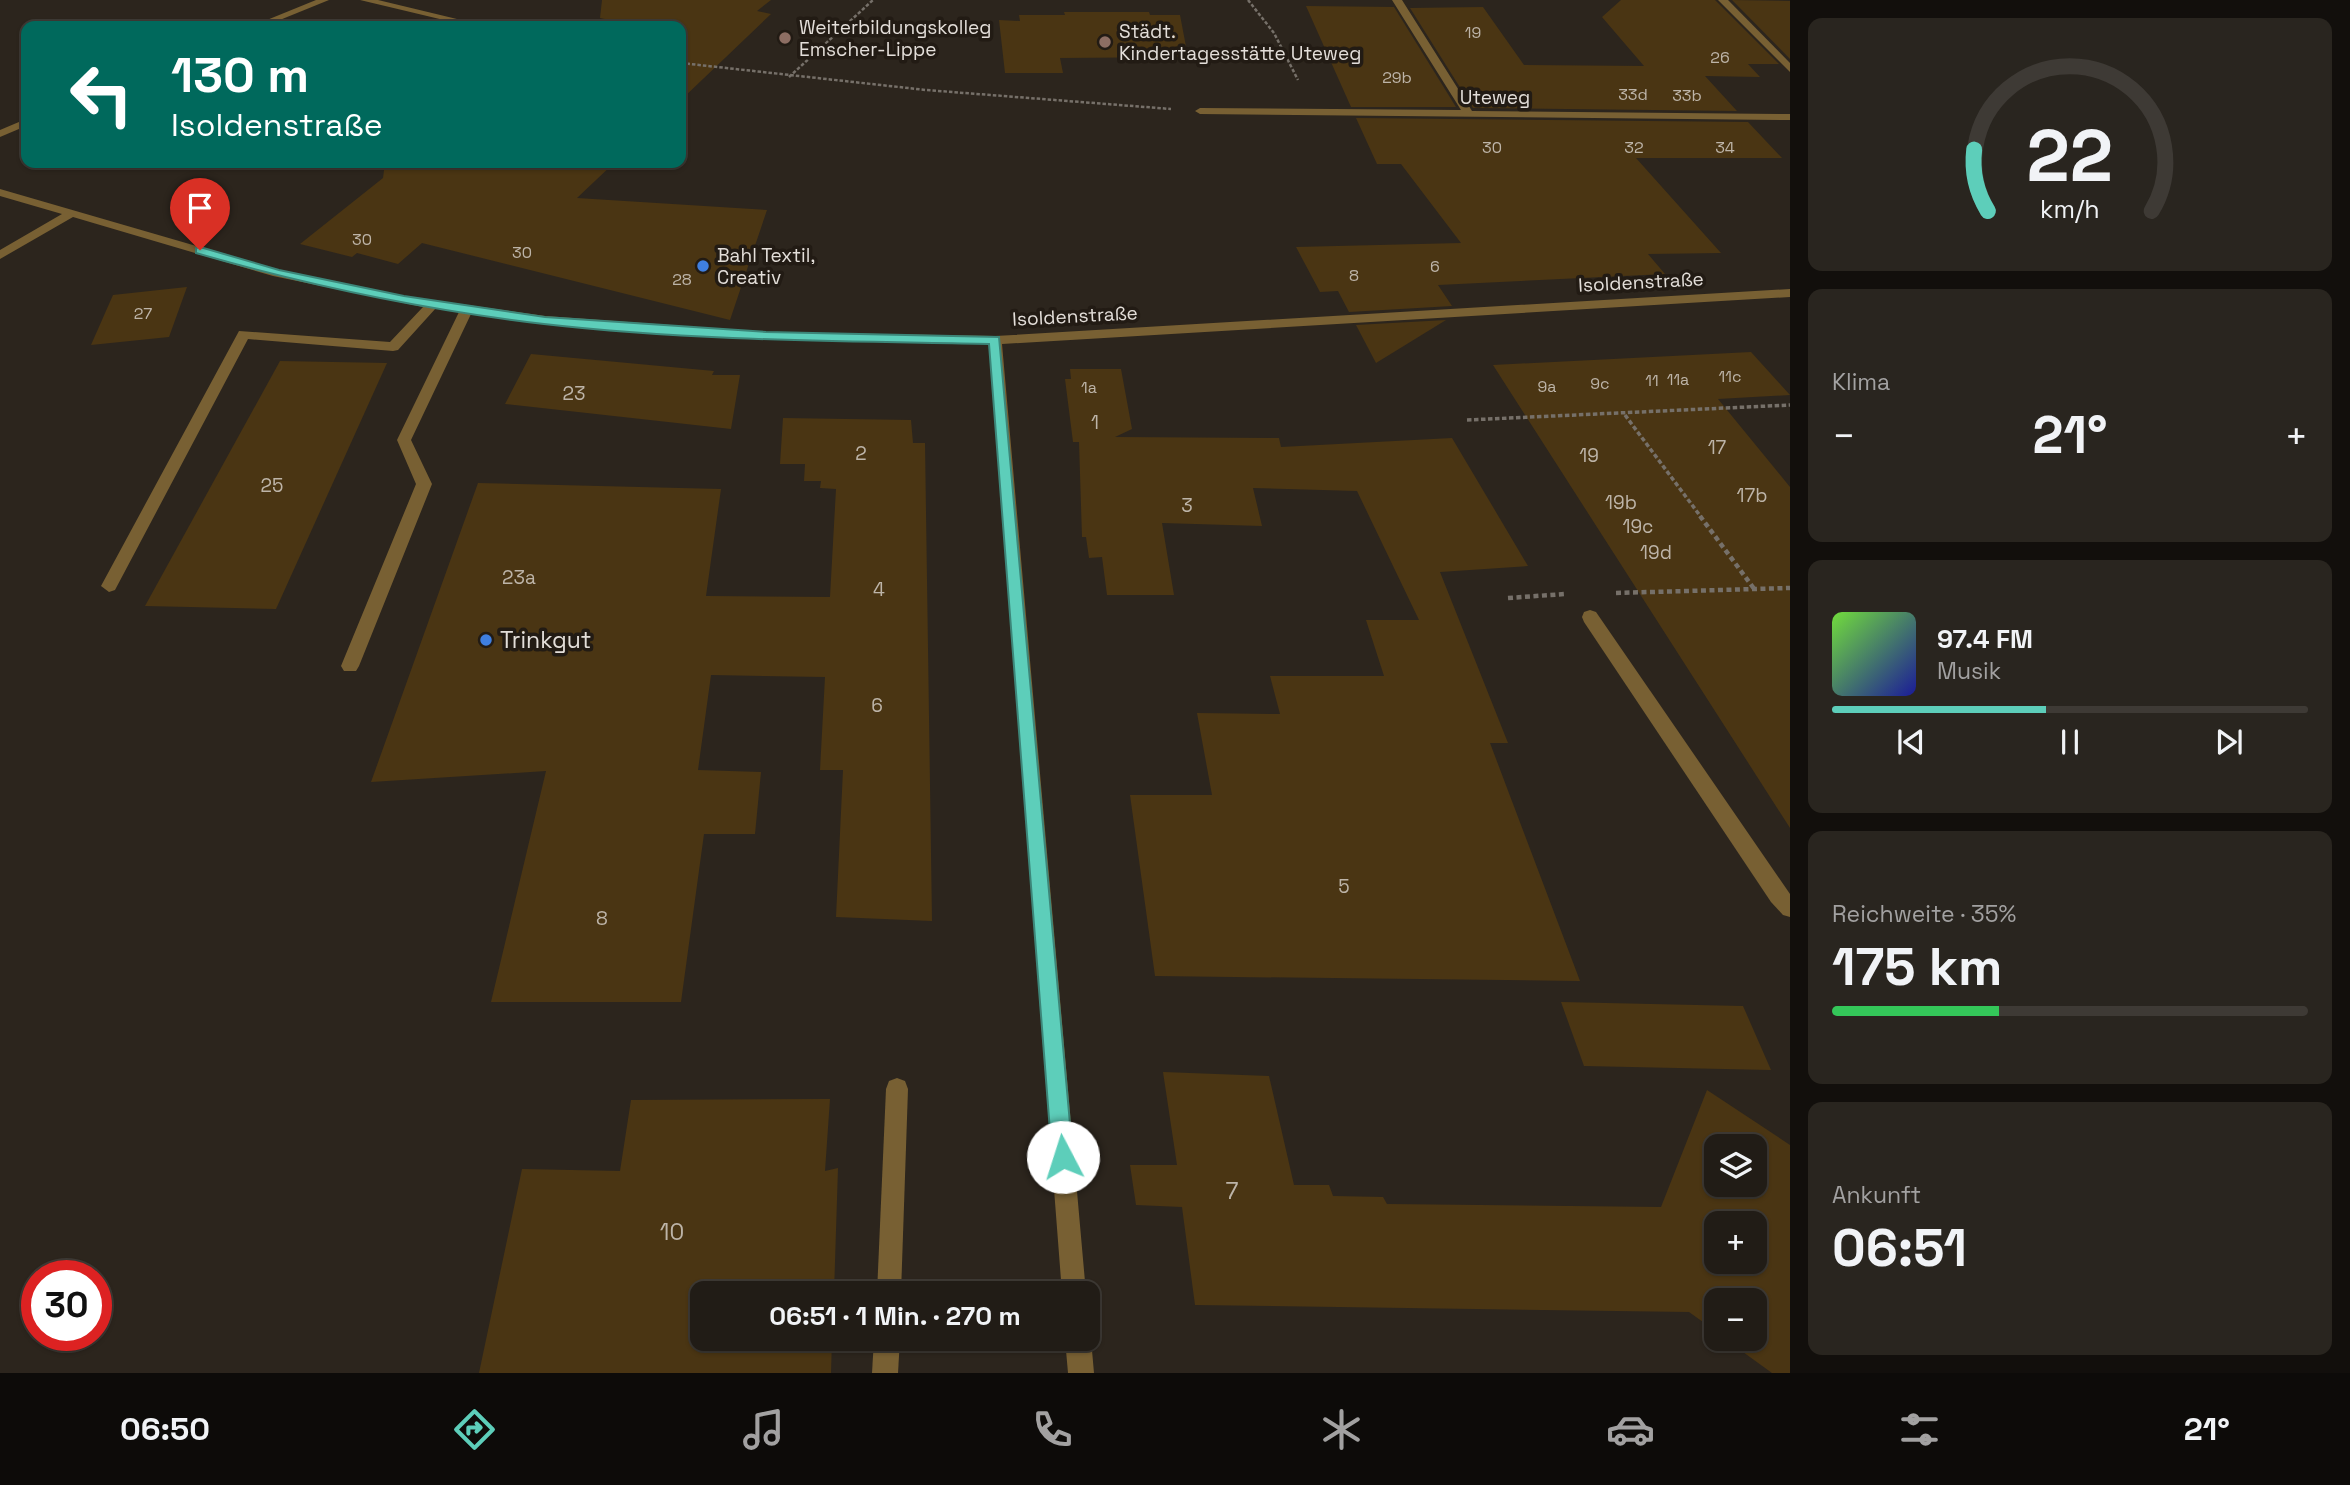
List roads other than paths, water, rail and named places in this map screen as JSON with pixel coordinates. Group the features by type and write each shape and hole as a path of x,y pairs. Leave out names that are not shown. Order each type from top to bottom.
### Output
{"street":[{"path":"270,21 324,0"},
{"path":"365,0 459,21"},
{"path":"1397,0 1469,115"},
{"path":"1723,0 1790,69"},
{"name":"Uteweg","path":"1200,111 1790,117"},
{"path":"0,134 21,124"},
{"name":"Isoldenstraße","path":"0,192 277,273 433,304 545,320 766,336 995,340 1790,293"},
{"path":"0,255 72,213"},
{"path":"109,586 244,334 393,347 433,304"},
{"path":"350,666 424,484 404,440 467,309"},
{"path":"995,340 1073,1281"},
{"path":"1590,617 1778,895 1790,908"},
{"path":"889,1281 897,1089"},
{"path":"885,1373 886,1351"},
{"path":"1079,1351 1081,1373"}],"place":[{"name":"Weiterbildungskolleg Emscher-Lippe","path":"785,38"},
{"name":"Städt. Kindertagesstätte Uteweg","path":"1105,42"},
{"name":"Bahl Textil, Creativ","path":"703,266"},
{"name":"Trinkgut","path":"486,640"}]}
